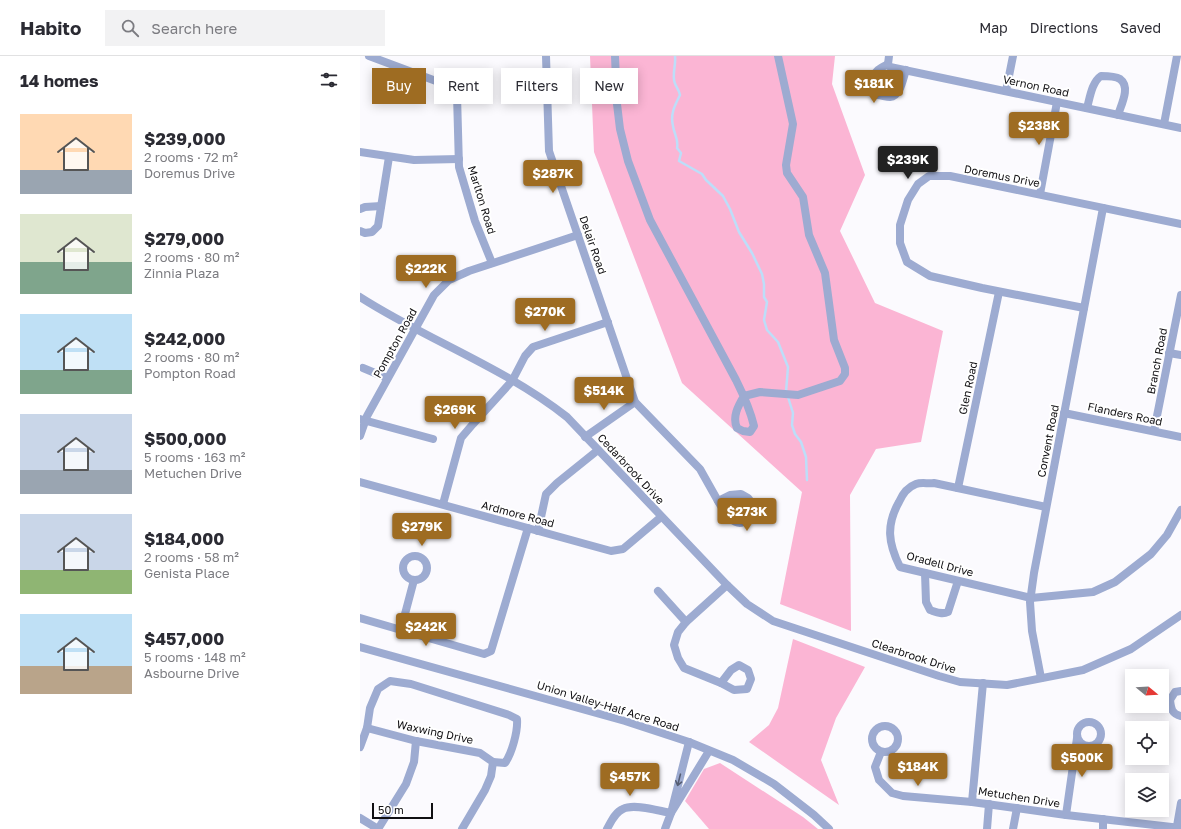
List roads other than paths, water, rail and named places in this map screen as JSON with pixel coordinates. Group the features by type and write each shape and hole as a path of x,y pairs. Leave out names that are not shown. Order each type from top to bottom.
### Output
{"street":[{"name":"Marlton Road","path":"369,56 452,87 457,95 460,167 475,221 492,263"},
{"name":"Delair Road","path":"546,56 549,151 635,402"},
{"path":"615,56 617,104 620,129 628,161 650,220 744,396 760,392 798,395 840,381 845,374 834,340 825,273 809,235 803,197 787,173 786,165 793,124 778,56"},
{"path":"1006,91 1013,56"},
{"path":"1164,124 1178,56"},
{"path":"889,60 876,72 873,77 872,82 877,95 890,97 896,94 900,89 906,70"},
{"name":"Vernon Road","path":"889,60 890,67 1181,128"},
{"path":"1087,108 1097,79 1101,76 1112,77 1121,80 1125,87 1124,96 1118,115"},
{"path":"1040,194 1057,102"},
{"path":"360,152 414,160 459,159"},
{"path":"360,231 368,233 374,231 378,226 389,157"},
{"name":"Doremus Drive","path":"1084,308 999,292 930,276 907,262 900,243 900,225 908,200 918,184 929,176 950,176 1181,224"},
{"path":"360,209 365,207 381,206"},
{"name":"Convent Road","path":"1041,678 1032,631 1031,598 1034,573 1103,208"},
{"name":"Pompton Road","path":"360,436 362,420 434,295 449,280 469,271 578,235"},
{"name":"Glen Road","path":"958,488 999,292"},
{"name":"Branch Road","path":"1154,431 1170,353 1178,324 1181,295"},
{"path":"360,297 415,329"},
{"path":"442,504 461,438 512,380 525,356 533,347 608,322"},
{"name":"Cedarbrook Drive","path":"415,329 512,380 545,400 567,417 661,517 747,604 774,621 818,636"},
{"path":"1170,353 1181,355"},
{"path":"363,368 387,378"},
{"path":"585,437 635,402 700,469 718,501"},
{"name":"Flanders Road","path":"1064,413 1181,437"},
{"path":"362,420 433,439"},
{"path":"538,530 546,494 557,483 598,450"},
{"name":"Ardmore Road","path":"360,482 611,551 623,549 661,517"},
{"name":"Oradell Drive","path":"1046,507 934,483 916,484 903,494 893,512 889,527 894,554 900,567 1031,598 1093,592 1116,582 1151,554 1167,535 1181,510"},
{"path":"360,618 484,654 491,651 528,528"},
{"path":"925,573 926,602 930,610 938,613 948,612 958,581"},
{"path":"402,629 414,580"},
{"path":"721,684 684,668 678,658 674,645 678,632 686,622 727,585"},
{"path":"658,591 686,622"},
{"name":"Clearbrook Drive","path":"818,636 960,682 1007,685 1083,670 1106,661 1131,649 1181,615"},
{"name":"Union Valley-Half Acre Road","path":"360,647 625,721 689,742 733,760 774,784 814,815 829,829"},
{"path":"360,747 367,728 370,708 378,689 390,681 411,684 517,719 518,725 509,758 505,763 492,762 491,776 486,790 462,829"},
{"name":"Metuchen Drive","path":"983,683 972,802 1066,815 1179,827"},
{"path":"1181,691 1175,692 1170,700 1171,710 1175,715 1181,716"},
{"name":"Waxwing Drive","path":"367,728 416,741 480,753 492,762"},
{"path":"1066,815 1077,738"},
{"path":"360,818 378,829 406,784 414,762 416,741"},
{"path":"665,829 671,813 689,742"},
{"path":"671,813 709,750"},
{"path":"881,752 875,767 879,780 892,793 903,796 972,802"},
{"path":"1179,827 1181,803"},
{"path":"987,829 989,804"},
{"path":"607,829 615,816 623,809 635,807 671,813"},
{"path":"1013,829 1017,808"},
{"path":"1103,819 1103,829"}],"waterway":[{"path":"675,56 674,81 680,95 676,102 672,122 677,140 677,148 681,153 679,161 702,174 706,180 723,196 739,232 752,253 762,274 764,297 767,302 764,320 767,330 778,342 788,367 786,392"},
{"path":"788,397 793,413 792,425 795,434 801,442 806,457 807,480"}]}
